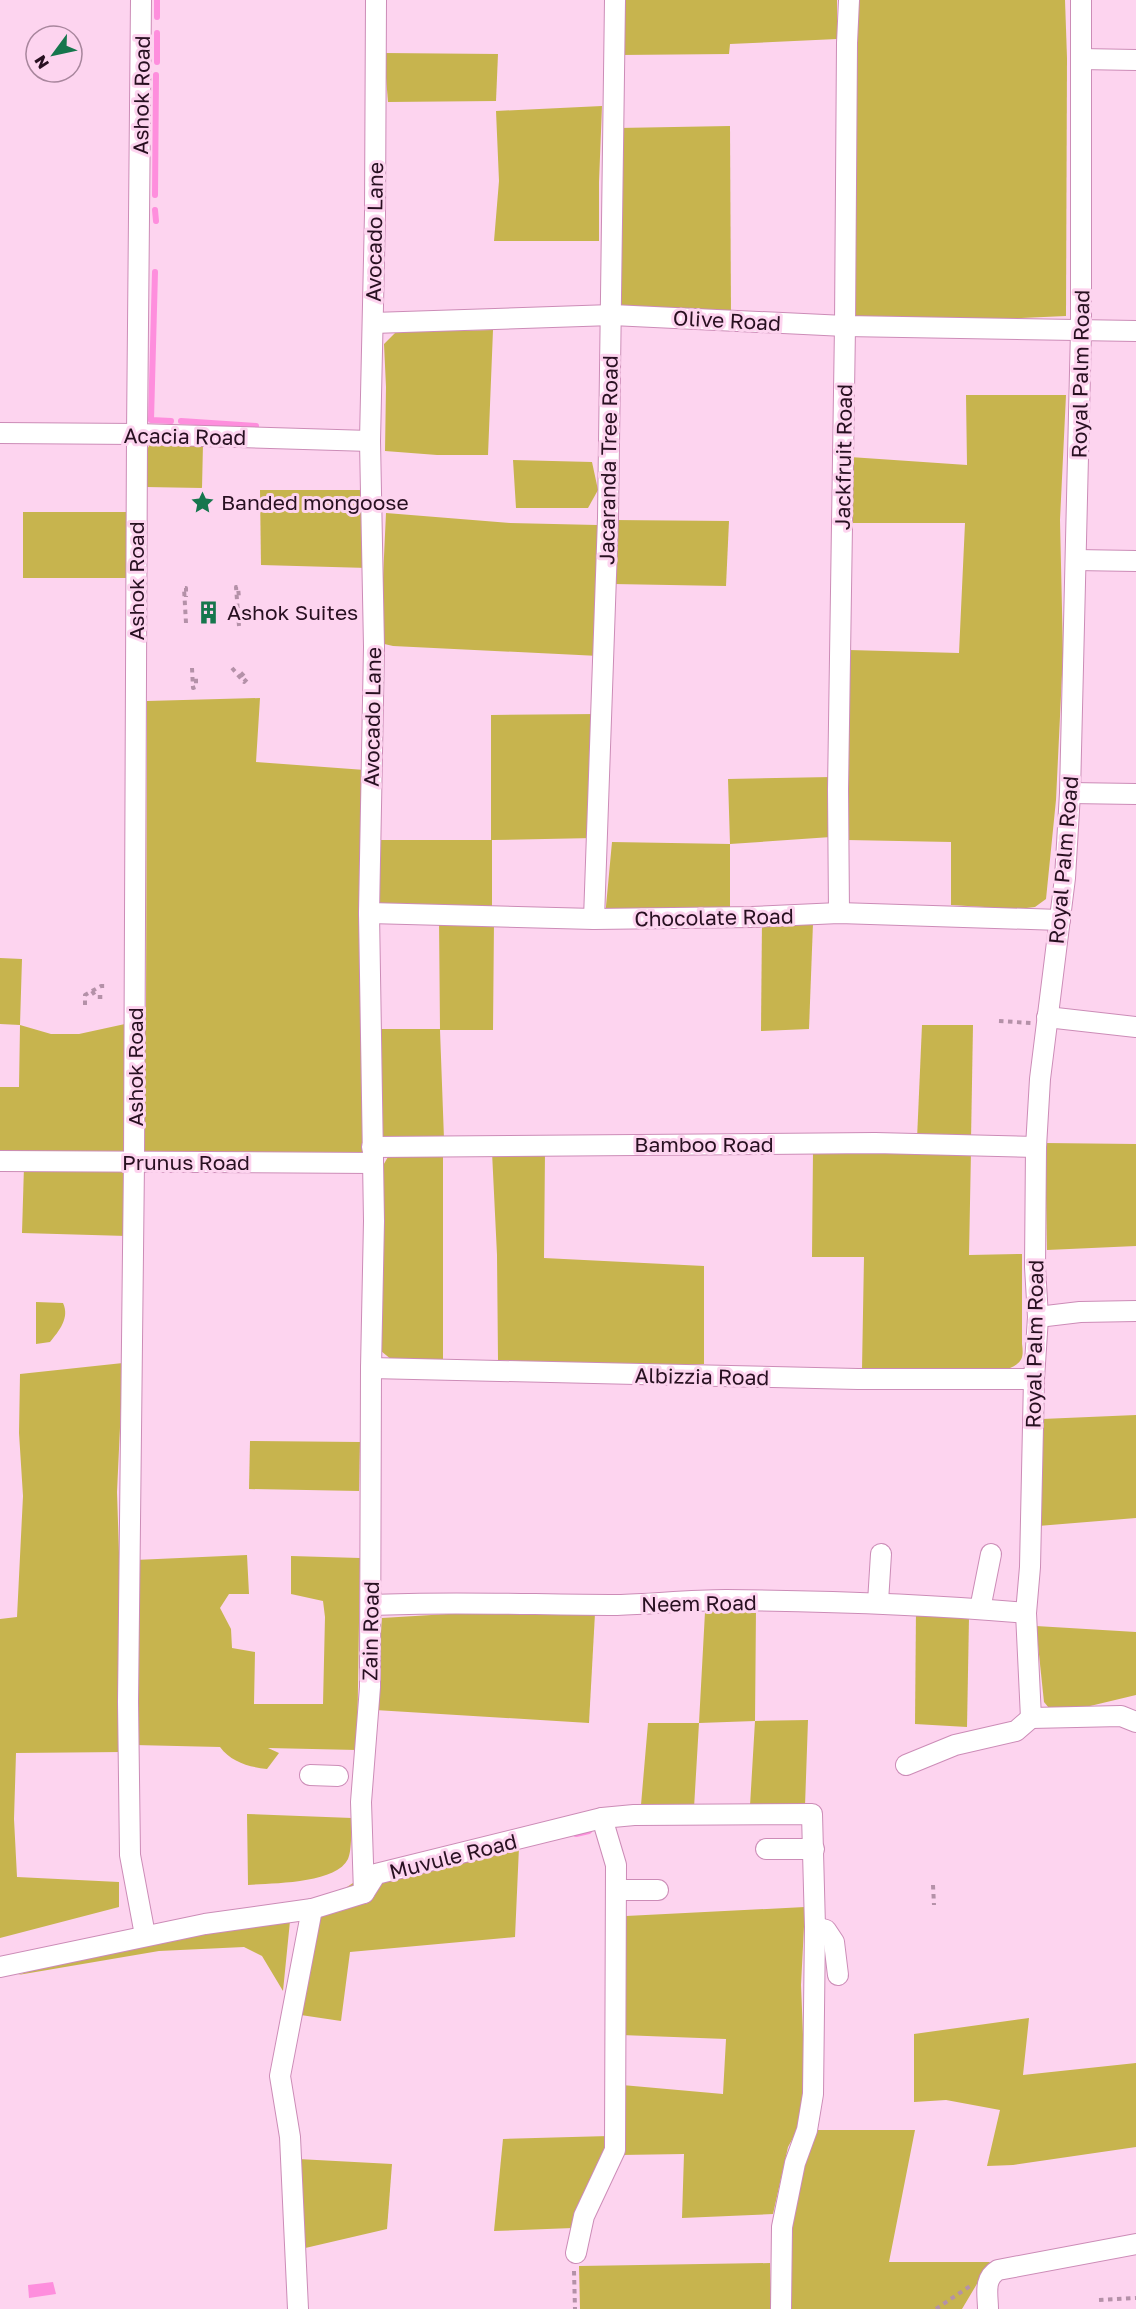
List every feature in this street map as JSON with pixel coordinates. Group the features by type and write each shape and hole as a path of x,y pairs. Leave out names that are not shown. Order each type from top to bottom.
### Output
{"street":[{"name":"Ashok Road","path":"141,0 134,1162 128,1702 130,1855 145,1935"},
{"name":"Avocado Lane","path":"373,1155 369,913 374,647 370,441 374,323 376,0"},
{"name":"Jacaranda Tree Road","path":"594,919 608,519 615,0"},
{"name":"Jackfruit Road","path":"839,913 838,790 849,0"},
{"name":"Royal Palm Road","path":"1031,1718 1026,1613 1030,1566 1034,1380 1038,1317 1035,1257 1036,1147 1040,1079 1067,857 1070,793 1081,330 1081,0"},
{"path":"1081,59 1136,60"},
{"name":"Olive Road","path":"374,323 612,315 845,326 1136,331"},
{"name":"Acacia Road","path":"0,433 137,434 370,441"},
{"path":"1076,560 1136,561"},
{"path":"1070,793 1136,794"},
{"name":"Chocolate Road","path":"369,913 594,919 752,917 839,913 1060,920"},
{"path":"1047,1021 1136,1027"},
{"name":"Bamboo Road","path":"373,1155 876,1143 1036,1147"},
{"name":"Prunus Road","path":"0,1161 134,1162 373,1155"},
{"name":"Zain Road","path":"364,1893 361,1802 350,1776 370,1687 373,1155"},
{"path":"1038,1317 1080,1312 1136,1311"},
{"name":"Albizzia Road","path":"371,1368 858,1379 1034,1380"},
{"path":"878,1602 880,1554"},
{"path":"980,1609 991,1554"},
{"name":"Neem Road","path":"371,1605 503,1602 639,1605 726,1600 878,1602 1026,1613"},
{"path":"906,1765 955,1745 1016,1731 1031,1718 1121,1716 1136,1722"},
{"path":"310,1775 350,1776"},
{"name":"Muvule Road","path":"0,1966 145,1935 312,1909 364,1893 376,1875 602,1818 634,1815 812,1814 814,1850"},
{"path":"576,2253 585,2216 615,2150 616,1865 602,1818"},
{"path":"766,1849 814,1850 813,2094 807,2130 795,2163 782,2227 781,2309"},
{"path":"616,1890 658,1890"},
{"path":"298,2309 290,2137 280,2076 312,1909"},
{"path":"815,1927 826,1930 834,1942 838,1975"},
{"path":"988,2309 987,2282 992,2273 1136,2244"}],"path":[{"path":"239,598 238,587 236,587 239,626"},
{"path":"186,597 186,588 184,588 186,623"},
{"path":"192,668 193,688 196,687 196,676"},
{"path":"232,668 244,682 247,679 240,672"},
{"path":"85,1005 85,995 101,986 106,986"},
{"path":"92,991 96,997 103,997"},
{"path":"999,1021 1047,1021"},
{"path":"933,1885 934,1905"},
{"path":"575,2309 573,2264 576,2253"},
{"path":"936,2309 960,2291 992,2273"},
{"path":"1099,2300 1136,2298"}],"shaded area":[{"path":"620,0 837,0 837,39 730,44 729,54 620,55"},
{"path":"854,0 1065,0 1067,58 1066,316 975,320 852,317"},
{"path":"384,53 498,54 496,101 388,102"},
{"path":"602,106 599,241 494,241 499,181 496,111"},
{"path":"730,126 731,314 618,308 618,128"},
{"path":"493,330 488,455 437,455 385,451 384,344 396,332"},
{"path":"966,395 1066,395 1060,520 1063,654 1056,800 1046,899 1035,907 1018,909 951,905 951,842 847,840 849,650 959,653 965,523 849,523 850,457 967,465"},
{"path":"153,441 203,444 202,488 146,487 146,456 149,445"},
{"path":"513,460 592,462 598,490 588,508 516,508"},
{"path":"260,490 367,490 368,568 261,565"},
{"path":"23,512 131,512 131,578 23,578"},
{"path":"386,513 510,523 597,525 599,656 393,646 380,643"},
{"path":"612,520 729,521 726,586 613,584"},
{"path":"260,698 256,762 365,770 359,907 363,1163 133,1166 146,1019 147,701"},
{"path":"598,714 594,838 492,840 492,909 387,907 380,903 376,893 377,840 491,840 491,715"},
{"path":"832,777 831,837 730,844 728,779"},
{"path":"612,842 730,844 730,920 605,917"},
{"path":"762,919 813,923 809,1029 761,1031"},
{"path":"439,920 494,921 493,1030 440,1030 444,1139 387,1140 377,1131 376,1029 440,1029"},
{"path":"0,958 22,959 20,1025 0,1024"},
{"path":"125,1024 126,1154 0,1155 0,1087 19,1087 20,1025 51,1034 79,1034"},
{"path":"922,1025 973,1025 971,1140 917,1139"},
{"path":"1045,1143 1136,1144 1136,1246 1047,1250"},
{"path":"813,1151 971,1151 969,1255 1022,1254 1023,1353 1016,1365 1008,1369 862,1369 864,1257 812,1257"},
{"path":"492,1152 545,1152 544,1258 704,1266 704,1364 656,1366 498,1360 497,1255"},
{"path":"389,1155 443,1155 443,1364 392,1360 381,1351 375,1323 384,1253 380,1171"},
{"path":"24,1166 130,1168 127,1236 22,1233"},
{"path":"36,1302 63,1303 64,1319 50,1342 36,1344"},
{"path":"123,1363 117,1492 122,1752 16,1753 14,1819 17,1877 119,1882 119,1907 0,1938 0,1619 17,1617 23,1496 19,1433 20,1374"},
{"path":"1136,1415 1136,1518 1038,1526 1042,1419"},
{"path":"250,1441 360,1442 359,1491 249,1489"},
{"path":"247,1555 249,1594 229,1594 220,1608 231,1629 232,1648 255,1652 254,1704 323,1704 325,1617 323,1601 291,1594 291,1556 360,1558 357,1750 268,1748 279,1753 267,1769 241,1763 220,1747 134,1745 135,1560"},
{"path":"756,1608 755,1721 699,1723 705,1612"},
{"path":"533,1609 595,1613 589,1723 375,1710 382,1618"},
{"path":"916,1609 969,1617 967,1727 915,1724"},
{"path":"1036,1626 1136,1632 1136,1695 1065,1712 1049,1708 1044,1702"},
{"path":"808,1720 805,1806 750,1806 755,1721"},
{"path":"648,1723 699,1723 694,1808 641,1805"},
{"path":"247,1814 352,1818 348,1859 341,1867 317,1878 248,1885"},
{"path":"519,1847 515,1937 350,1952 341,2021 294,2014 304,1924 329,1899 353,1883"},
{"path":"282,1903 291,1911 283,1991 262,1956 244,1947 159,1951 18,1975 159,1926"},
{"path":"805,1907 801,1985 805,2084 799,2127 788,2147 773,2214 682,2218 684,2154 620,2155 622,2085 723,2094 726,2039 621,2035 626,1916"},
{"path":"1029,2018 1023,2075 1136,2063 1136,2147 1013,2165 987,2166 1000,2110 946,2100 914,2102 914,2034"},
{"path":"811,2130 915,2130 889,2262 990,2262 962,2309 788,2309 786,2220"},
{"path":"609,2136 605,2152 573,2228 494,2231 503,2139"},
{"path":"298,2159 392,2164 387,2229 301,2249"},
{"path":"770,2263 771,2309 580,2309 579,2266"},
{"path":"53,2282 56,2294 29,2298 28,2285"}],"waterway":[{"path":"157,0 157,17"},
{"path":"157,33 157,62"},
{"path":"155,195 156,75"},
{"path":"155,210 156,221"},
{"path":"155,272 151,420 171,421"},
{"path":"181,421 256,426"},
{"path":"576,1834 589,1831"}],"place":[{"name":"Banded mongoose","path":"203,502"},
{"name":"Ashok Suites","path":"209,612"}]}
